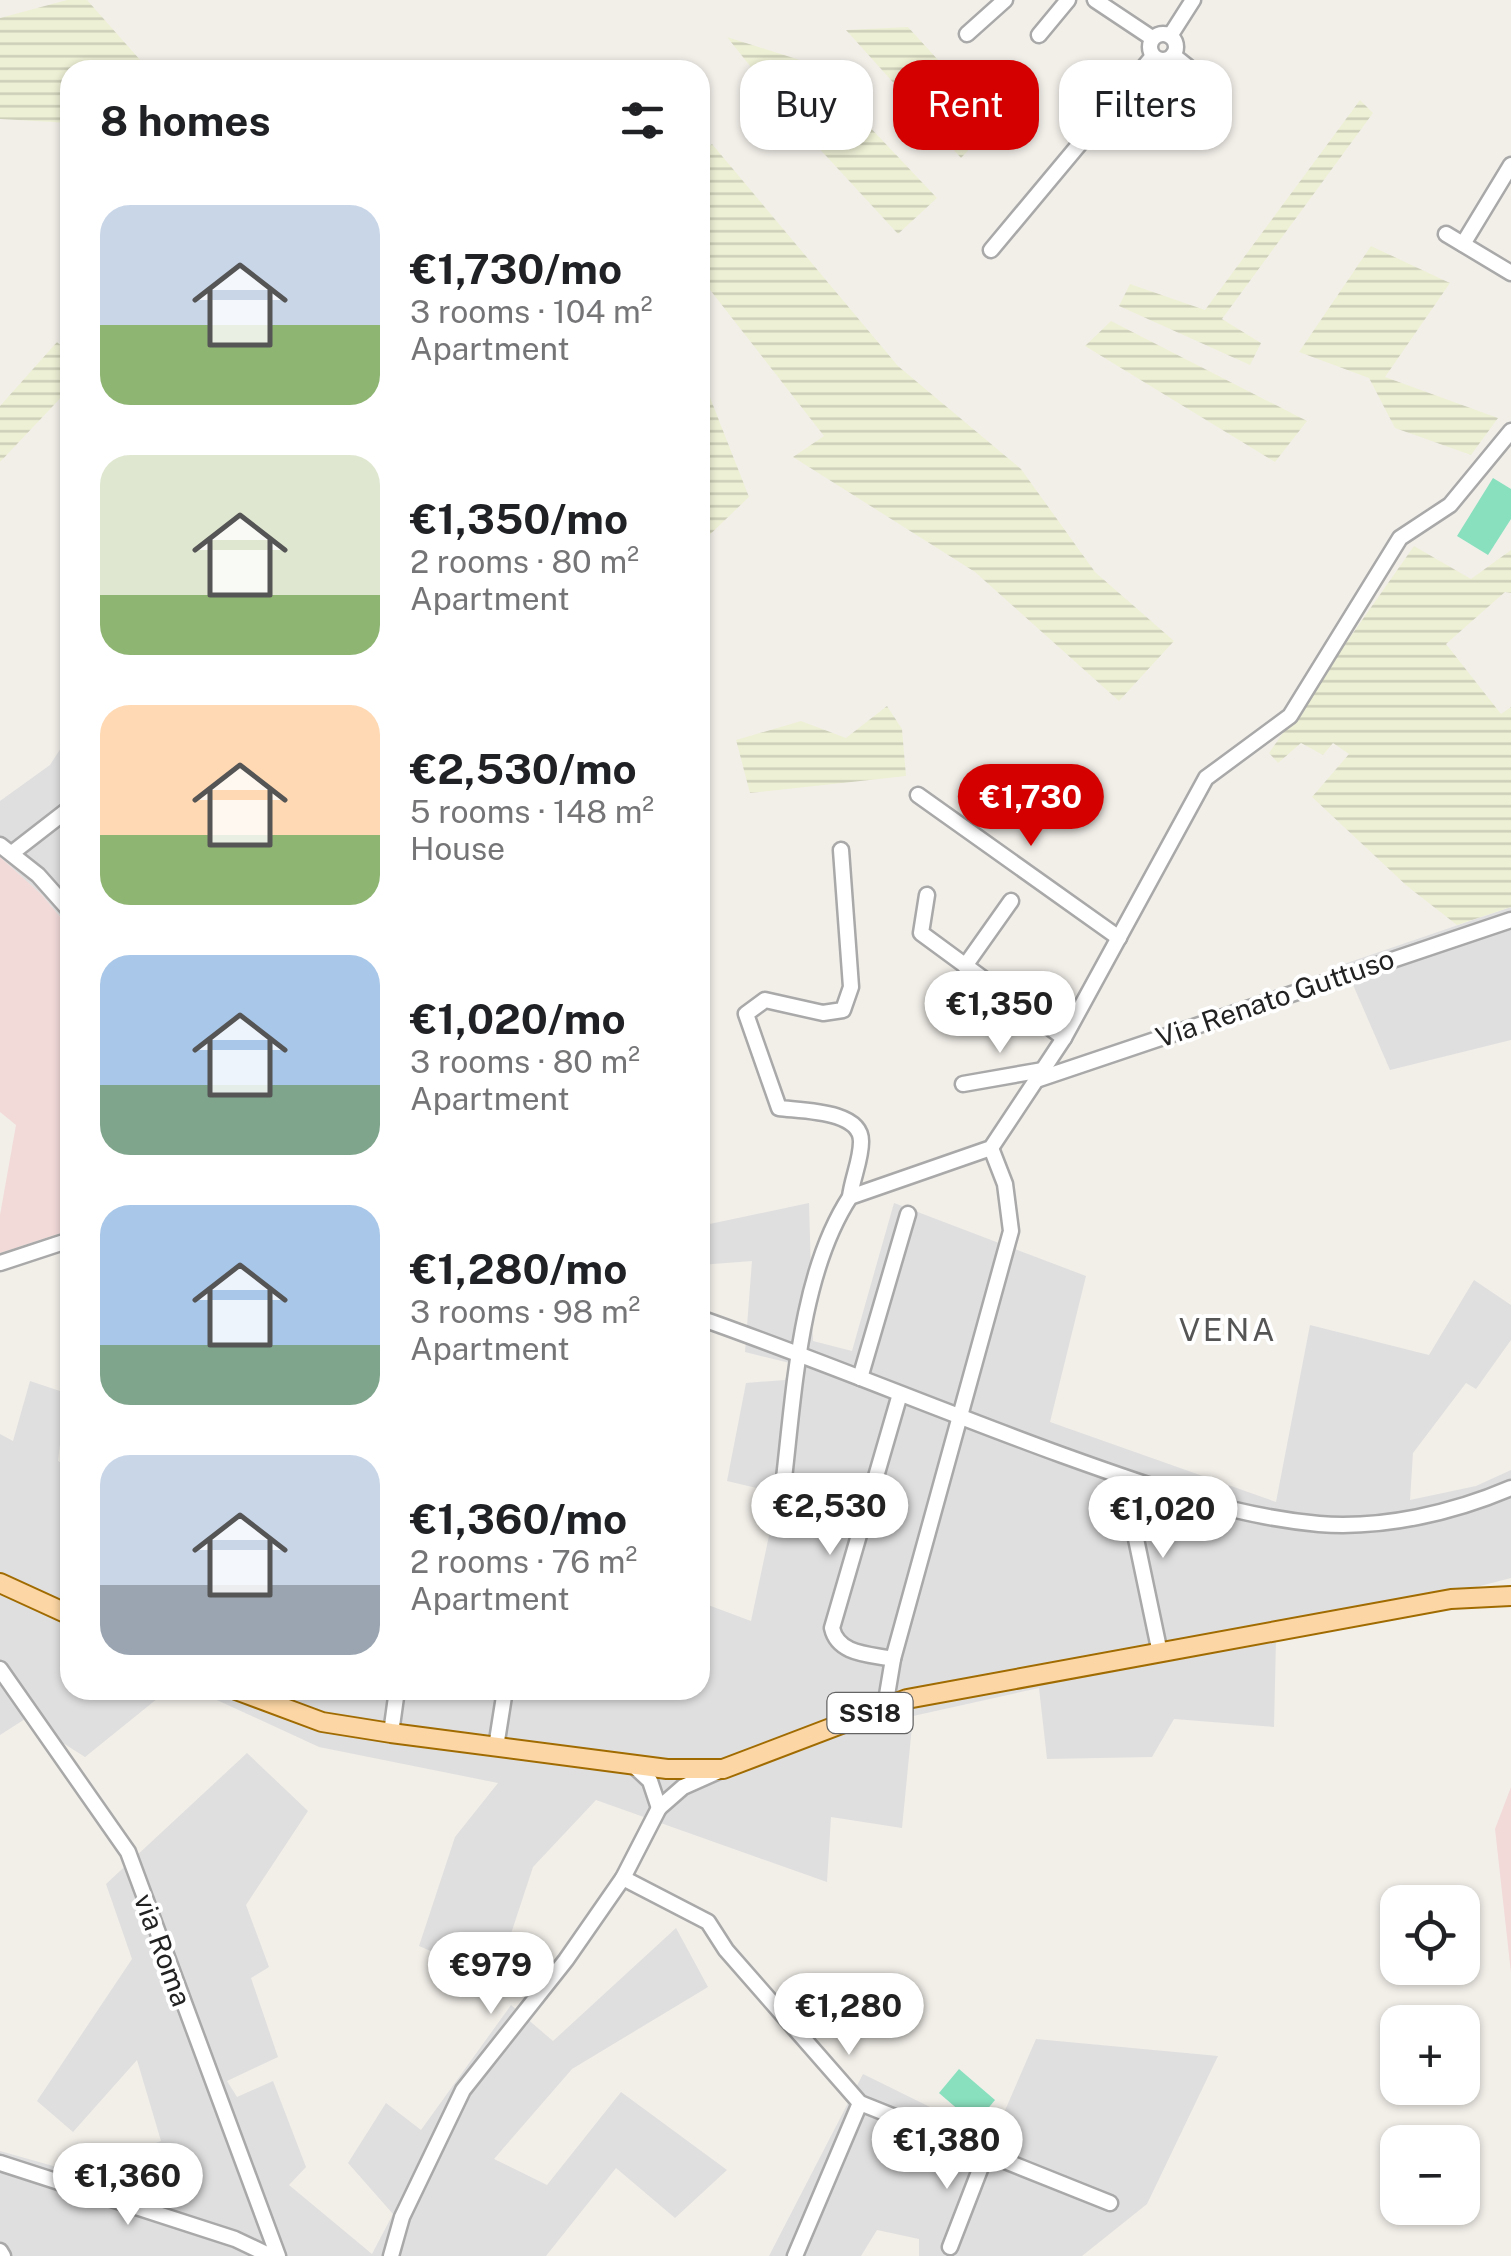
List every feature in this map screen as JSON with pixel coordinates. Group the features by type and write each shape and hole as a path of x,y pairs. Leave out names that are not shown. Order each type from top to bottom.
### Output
{"main road":[{"path":"0,1583 60,1610"},
{"name":"SS18","path":"263,1700 322,1722 391,1733 666,1769 723,1769 885,1706 1450,1600 1511,1596"}],"street":[{"path":"967,34 1005,0"},
{"path":"1039,35 1068,0"},
{"path":"1095,0 1152,38 1170,36"},
{"path":"1170,36 1193,0"},
{"path":"1170,36 1175,41 1173,55"},
{"path":"991,250 1154,56 1152,38"},
{"path":"1154,56 1160,60 1173,55"},
{"path":"1173,55 1179,60"},
{"path":"1462,244 1511,165"},
{"path":"1446,234 1511,273"},
{"path":"850,1197 992,1148 1064,1038 1206,778 1290,716 1400,538 1450,505 1511,431"},
{"path":"918,795 1119,938"},
{"path":"60,814 6,849 60,901"},
{"path":"782,1487 800,1354 824,1246 850,1197 862,1139 855,1126 835,1116 779,1108 746,1014 765,1000 823,1013 843,1010 851,987 841,850"},
{"path":"926,896 921,933 1064,1038"},
{"path":"965,966 1011,901"},
{"name":"Via Renato Guttuso","path":"964,1084 1041,1074 1511,920"},
{"path":"885,1706 893,1659 1011,1231 1006,1184 992,1148"},
{"path":"860,1378 908,1214"},
{"path":"0,1263 60,1243"},
{"path":"710,1322 1124,1477 1259,1516 1322,1524 1378,1523 1479,1502 1511,1488"},
{"path":"893,1659 845,1648 835,1640 832,1628 900,1394"},
{"path":"1124,1477 1160,1653"},
{"name":"via Roma","path":"0,1669 128,1852 275,2256"},
{"path":"391,1733 396,1700"},
{"path":"496,1747 503,1700"},
{"path":"633,1765 650,1781 661,1802"},
{"path":"391,2256 402,2217 462,2090 566,1960 622,1878 661,1802 666,1769"},
{"path":"661,1802 723,1769"},
{"path":"622,1878 708,1922 726,1950 860,2103 1110,2203"},
{"path":"795,2256 860,2103"},
{"path":"950,2247 986,2154"},
{"path":"0,2163 235,2239 275,2256"}],"shaded area":[{"path":"60,750 60,917 0,857 0,801 50,765"},
{"path":"0,857 60,917 60,1233 0,1253 0,1215 16,1125 0,1112"},
{"path":"1511,907 1511,1040 1390,1070 1344,964"},
{"path":"809,1203 813,1341 852,1351 894,1203 1086,1276 1050,1422 1276,1502 1310,1325 1429,1355 1474,1280 1511,1305 1511,1340 1476,1389 1466,1383 1413,1453 1410,1500 1476,1486 1511,1470 1511,1578 1276,1639 1274,1727 1174,1719 1152,1757 1047,1759 1039,1688 913,1716 902,1828 831,1817 827,1882 596,1800 533,1867 496,1979 419,1946 455,1837 498,1783 319,1747 217,1700 710,1700 710,1606 751,1621 778,1493 727,1481 746,1383 785,1380 790,1363 745,1352 752,1261 710,1264 710,1224"},
{"path":"30,1381 60,1391 60,1700 156,1700 85,1757 25,1719 0,1735 0,1434 13,1441"},
{"path":"247,1753 308,1811 246,1905 269,1967 251,1978 278,2057 227,2081 237,2097 273,2081 306,2167 289,2185 372,2254 393,2214 348,2163 386,2103 421,2130 511,2005 553,2041 676,1928 708,1987 572,2069 494,2159 547,2185 621,2092 727,2170 675,2218 616,2168 546,2256 0,2256 0,2151 78,2173 161,2141 137,2060 73,2132 37,2101 132,1959 106,1884"},
{"path":"1511,1787 1511,1973 1495,1829"},
{"path":"1036,2039 1218,2056 1147,2204 1082,2256 919,2256 919,2239 877,2230 861,2256 769,2256 863,2074 993,2138"}],"green space":[{"path":"67,0 87,0 140,60 60,60 60,122 0,119 0,18"},
{"path":"908,27 938,60 893,60 893,82 846,30"},
{"path":"727,37 800,60 745,60"},
{"path":"1360,100 1373,113 1222,319 1261,343 1250,365 1119,306 1130,284 1205,310"},
{"path":"873,130 937,198 898,234 821,150 873,150"},
{"path":"710,146 898,366 1021,469 1095,572 1174,641 1119,701 975,572 793,457 824,436 710,290"},
{"path":"1371,246 1450,283 1385,377 1498,418 1471,455 1395,428 1369,378 1299,352"},
{"path":"1111,321 1307,421 1275,462 1085,346"},
{"path":"57,342 60,345 60,399 0,462 0,406"},
{"path":"710,398 749,497 710,534"},
{"path":"1493,478 1511,489 1511,519 1488,555 1457,536"},
{"path":"1414,546 1471,579 1511,550 1511,593 1505,592 1446,644 1501,714 1511,707 1511,907 1457,925 1407,886 1312,797 1349,754 1333,743 1323,755 1301,743 1278,763 1269,753"},
{"path":"887,706 902,729 906,776 750,793 736,740 801,721 846,738"},
{"path":"959,2069 995,2100 975,2124 939,2093"}],"district":[{"name":"VENA","path":"1228,1330"}]}
